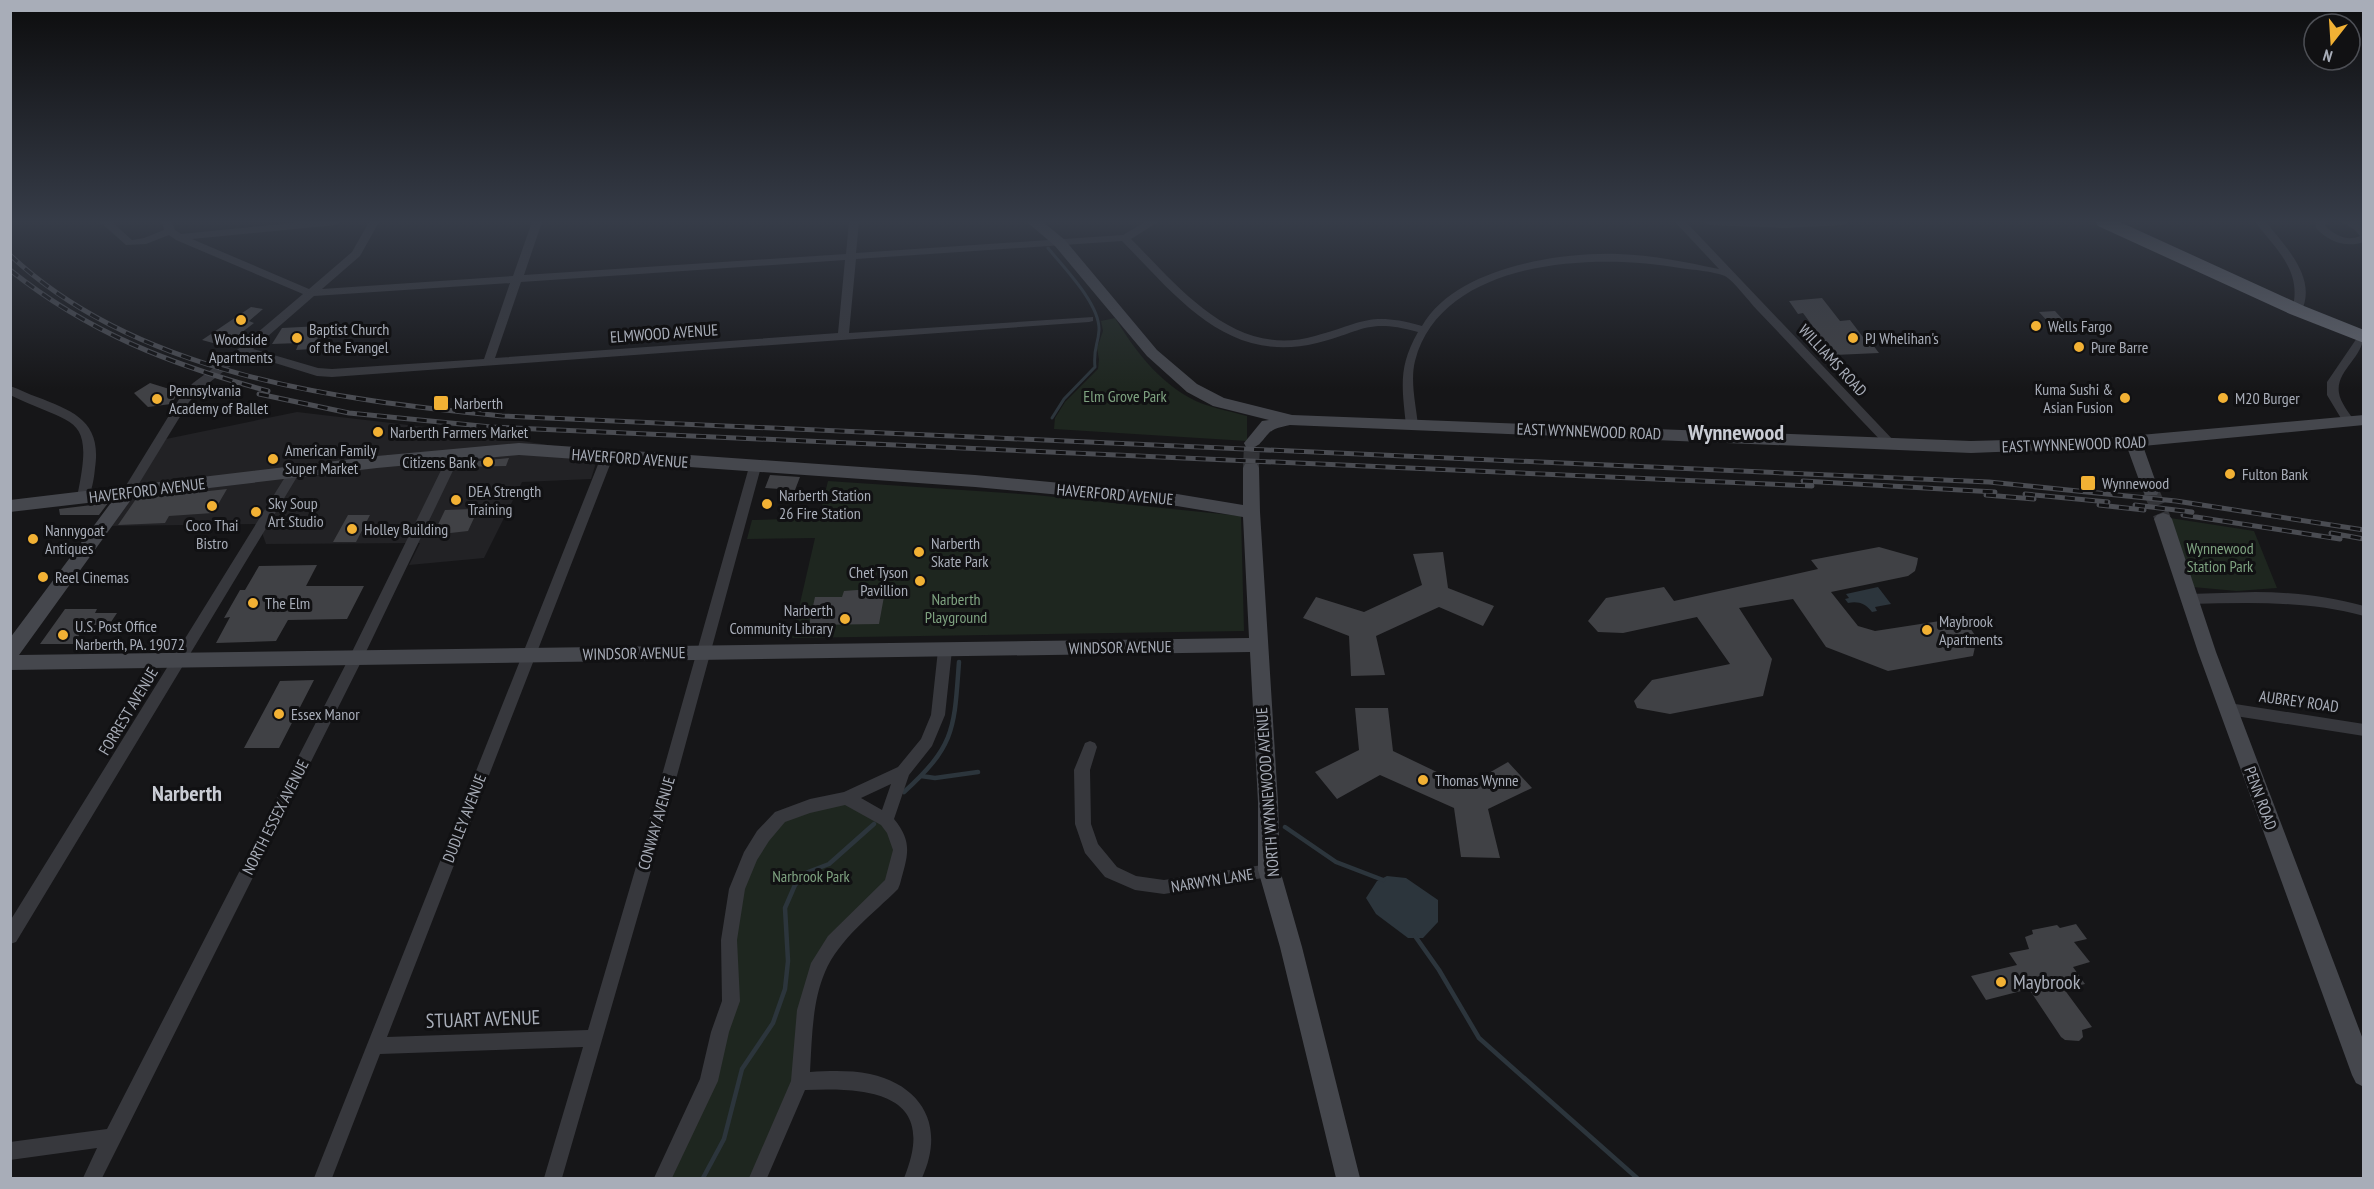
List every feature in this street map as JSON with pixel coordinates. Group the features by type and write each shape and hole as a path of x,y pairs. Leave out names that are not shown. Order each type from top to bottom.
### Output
{"highway":[{"path":"2226,277 2363,337"}],"street":[{"path":"273,277 309,293 552,277"},
{"path":"10,653 128,492 185,399 197,386 235,358 328,277"},
{"path":"843,336 849,277"},
{"name":"EAST WYNNEWOOD ROAD","path":"1089,277 1152,353 1192,388 1219,402 1292,420 1971,447 2052,447 2134,443 2356,421"},
{"path":"1166,277 1210,320 1227,332 1270,346 1296,345 1363,322 1380,320 1398,322 1422,330"},
{"path":"1412,425 1408,390 1409,363 1422,330 1444,306 1475,285 1495,277"},
{"name":"WILLIAMS ROAD","path":"1732,277 1888,442"},
{"path":"2297,277 2301,288 2297,310"},
{"path":"488,362 517,280"},
{"name":"ELMWOOD AVENUE","path":"244,350 317,372 332,373 1089,319"},
{"path":"2356,421 2333,395 2333,382 2363,337"},
{"path":"12,394 69,414 81,424 91,447 83,497"},
{"path":"1249,410 1252,443 1268,425 1292,420"},
{"path":"2134,443 2151,491"},
{"name":"HAVERFORD AVENUE","path":"10,506 294,472 519,449 987,482 1177,500 1251,512"},
{"name":"NORTH ESSEX AVENUE","path":"92,1179 356,658 455,454"},
{"name":"DUDLEY AVENUE","path":"323,1179 607,457"},
{"name":"CONWAY AVENUE","path":"553,1179 646,860 755,467"},
{"name":"NORTH WYNNEWOOD AVENUE","path":"1251,468 1257,645 1268,802 1269,871 1291,947 1348,1179"},
{"name":"FORREST AVENUE","path":"10,937 294,472"},
{"name":"PENN ROAD","path":"2163,519 2189,599 2364,1075"},
{"path":"2189,599 2281,597 2318,599 2364,611"},
{"name":"WINDSOR AVENUE","path":"10,663 1257,645"},
{"path":"886,820 903,772 927,742 938,715 945,650"},
{"name":"AUBREY ROAD","path":"2229,709 2364,730"},
{"name":"NARWYN LANE","path":"1090,747 1082,770 1083,824 1091,848 1111,872 1135,883 1164,887 1269,871"},
{"path":"663,1179 709,1081 720,1032 731,1001 729,940 737,889 750,857 763,836 780,817 810,806 846,798 903,772"},
{"path":"758,1179 800,1081 806,1010 816,969 834,941 892,884 901,850 894,830 886,820 846,798"},
{"name":"STUART AVENUE","path":"375,1046 593,1038"},
{"path":"800,1081 840,1080 872,1083 894,1091 915,1108 924,1131 921,1165 913,1179"},
{"path":"10,1151 114,1137"}],"shaded area":[{"path":"297,412 451,430 599,453 591,479 522,482 484,558 409,565 420,543 266,544 259,524 109,526 166,439"},
{"path":"1878,587 1891,604 1875,607 1877,611 1872,612 1861,603 1848,603 1845,599 1849,598 1846,594"},
{"path":"1387,876 1406,878 1438,900 1438,922 1423,938 1408,938 1376,914 1366,898 1377,881"}],"green space":[{"name":"Elm Grove Park","path":"1115,318 1130,341 1166,382 1203,404 1247,416 1247,441 1054,429 1055,418 1065,402 1098,369 1097,348 1103,331 1101,321"},
{"name":"Narberth Playground","path":"828,481 1035,495 1241,516 1244,631 792,638 815,538 747,539 752,520 819,518"},
{"name":"Wynnewood Station Park","path":"2170,518 2254,531 2277,588 2237,591 2193,587"},
{"name":"Narbrook Park","path":"846,798 894,830 892,884 817,969 800,1081 758,1178 663,1178 731,1001 737,889 780,817"}],"building":[{"path":"1822,298 1840,321 1850,320 1866,341 1870,341 1879,353 1834,355 1803,313 1798,314 1789,301"},
{"path":"251,307 263,309 249,321 254,323 224,346 202,340"},
{"path":"2055,311 2077,335 2051,325 2039,312"},
{"name":"Baptist Church of the Evangel","path":"339,325 333,336 319,336 312,349 296,350 299,343 272,344 282,328"},
{"name":"Pennsylvania Academy of Ballet","path":"150,383 179,392 171,404 148,407 134,393"},
{"name":"Citizens Bank","path":"509,458 506,466 457,467 459,463"},
{"path":"770,475 800,477 795,490 765,488"},
{"path":"227,489 213,513 169,516 165,523 118,525 136,499"},
{"path":"108,503 99,515 60,515 59,509"},
{"path":"473,509 469,518 474,518 468,531 433,535 445,510"},
{"name":"Holley Building","path":"348,515 370,515 356,542 333,542"},
{"name":"Maybrook Apartments","path":"1879,547 1918,558 1917,564 1915,571 1908,576 1831,592 1858,626 1875,631 1940,621 1970,628 1977,638 1973,656 1888,671 1826,647 1793,599 1739,608 1772,659 1763,696 1670,714 1637,708 1634,701 1652,680 1730,664 1697,617 1623,633 1598,632 1588,621 1606,598 1664,587 1674,601 1818,569 1811,560"},
{"path":"1443,552 1448,588 1494,606 1483,626 1439,607 1376,636 1385,675 1351,676 1349,636 1303,618 1316,597 1364,612 1422,585 1413,554"},
{"name":"The Elm","path":"317,565 306,586 364,586 347,619 288,620 276,641 216,643 230,617 224,618 240,590 245,590 259,566"},
{"path":"844,591 885,591 879,624 809,625 815,597 842,597"},
{"name":"U.S. Post Office Narberth, PA. 19072","path":"65,609 97,609 95,613 117,613 109,625 86,625 73,644 40,644"},
{"name":"Essex Manor","path":"314,680 279,748 244,748 280,681"},
{"name":"Thomas Wynne","path":"1355,708 1388,708 1393,751 1466,786 1508,762 1532,788 1488,809 1500,858 1461,857 1454,808 1380,775 1337,799 1315,772 1359,750"},
{"name":"Maybrook","path":"2076,924 2087,939 2074,942 2090,962 2073,967 2085,984 2064,989 2092,1027 2082,1030 2083,1037 2079,1041 2065,1040 2061,1037 2029,989 1986,1000 1971,976 2017,965 2009,953 2029,949 2025,937 2033,934 2032,930 2057,925 2060,928"}],"waterway":[{"path":"1052,418 1064,399 1095,367 1098,320 1088,298 1072,277"},
{"path":"921,776 943,748 949,734 956,704 959,662"},
{"path":"921,776 935,778 978,772"},
{"path":"904,792 921,776"},
{"path":"703,1178 724,1139 742,1069 773,1023 785,989 788,961 785,908 795,885 808,872 829,864 874,824"},
{"path":"1285,827 1336,862 1383,880"},
{"path":"1415,936 1439,970 1479,1038 1637,1178"}],"tunnel":[{"path":"1251,468 1252,443"},
{"path":"2151,491 2163,519"}],"railway":[{"path":"20,277 70,312 133,344 198,370 268,391"},
{"path":"39,277 61,295 117,328 177,354 241,374 373,401 502,416 1989,482 2176,501 2364,530"},
{"path":"259,394 349,413 491,427 1812,486"},
{"path":"1803,481 1995,492"},
{"path":"2025,494 2108,502"},
{"path":"1986,495 2034,499"},
{"path":"2099,505 2144,510"},
{"path":"2135,505 2192,512"},
{"path":"2183,515 2340,539"},
{"path":"2331,533 2364,539"}],"place":[{"name":"Woodside Apartments","path":"241,320"},
{"name":"Wells Fargo","path":"2036,326"},
{"name":"Baptist Church of the Evangel","path":"297,338"},
{"name":"PJ Whelihan's","path":"1853,338"},
{"name":"Pure Barre","path":"2079,347"},
{"name":"Kuma Sushi & Asian Fusion","path":"2125,398"},
{"name":"M20 Burger","path":"2223,398"},
{"name":"Pennsylvania Academy of Ballet","path":"157,399"},
{"name":"Narberth","path":"441,403"},
{"name":"Narberth Farmers Market","path":"378,432"},
{"name":"American Family Super Market","path":"273,459"},
{"name":"Citizens Bank","path":"488,462"},
{"name":"Fulton Bank","path":"2230,474"},
{"name":"Wynnewood","path":"2088,483"},
{"name":"DEA Strength Training","path":"456,500"},
{"name":"Narberth Station 26 Fire Station","path":"767,504"},
{"name":"Coco Thai Bistro","path":"212,506"},
{"name":"Sky Soup Art Studio","path":"256,512"},
{"name":"Holley Building","path":"352,529"},
{"name":"Nannygoat Antiques","path":"33,539"},
{"name":"Narberth Skate Park","path":"919,552"},
{"name":"Reel Cinemas","path":"43,577"},
{"name":"Chet Tyson Pavillion","path":"920,581"},
{"name":"The Elm","path":"253,603"},
{"name":"Narberth Community Library","path":"845,619"},
{"name":"Maybrook Apartments","path":"1927,630"},
{"name":"U.S. Post Office Narberth, PA. 19072","path":"63,635"},
{"name":"Essex Manor","path":"279,714"},
{"name":"Thomas Wynne","path":"1423,780"},
{"name":"Maybrook","path":"2001,982"}],"district":[{"name":"Wynnewood","path":"1736,432"},
{"name":"Narberth","path":"187,793"}]}
